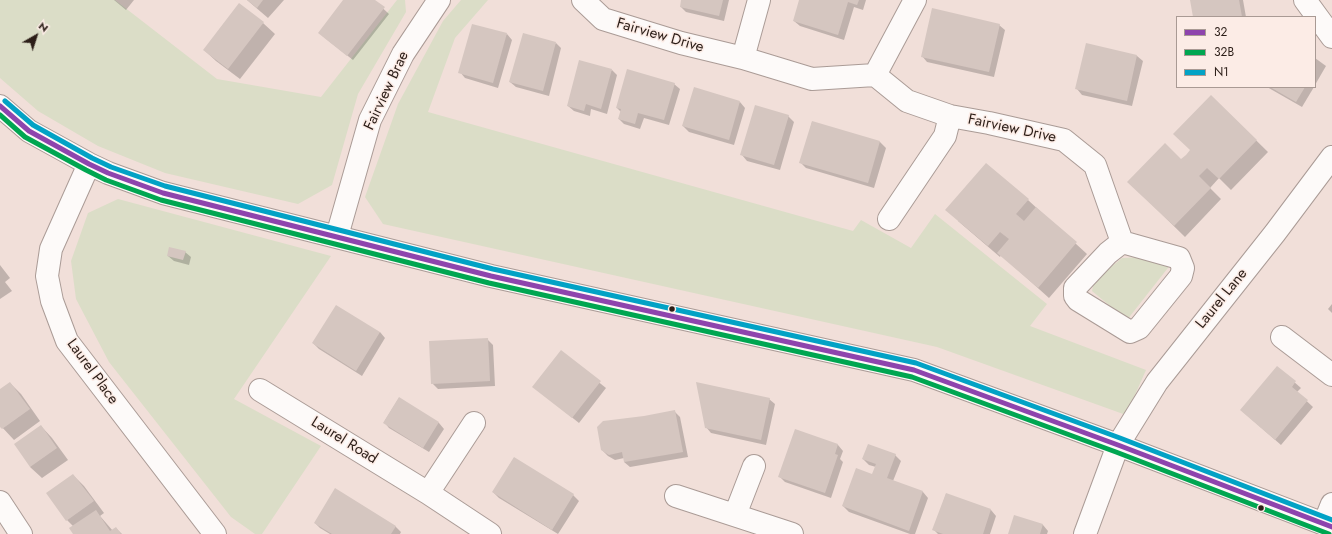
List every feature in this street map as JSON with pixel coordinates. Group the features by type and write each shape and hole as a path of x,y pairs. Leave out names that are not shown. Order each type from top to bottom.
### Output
{"street":[{"name":"Fairview Brae","path":"337,236 370,120 403,54 439,0"},
{"name":"Fairview Drive","path":"583,0 603,19 681,43 743,58 812,79 876,75 907,101 950,116 989,122 1064,140 1095,165 1122,242"},
{"path":"743,58 759,0"},
{"path":"876,75 915,0"},
{"path":"1305,0 1332,37"},
{"path":"0,106 29,131 89,164 108,173 163,193 499,278 914,370 1118,445 1329,518"},
{"path":"889,219 945,136 950,116"},
{"name":"Laurel Lane","path":"1118,445 1157,382 1275,233 1332,157"},
{"name":"Laurel Place","path":"89,164 51,249 47,276 52,302 67,341 215,534"},
{"path":"1122,242 1179,258 1183,268 1181,276 1139,328 1130,332 1078,300 1075,296 1075,288 1108,253 1122,242"},
{"path":"1282,336 1332,375"},
{"name":"Laurel Road","path":"260,390 428,493 490,534"},
{"path":"428,493 474,423"},
{"path":"1085,534 1118,445"},
{"path":"735,515 754,466"},
{"path":"676,496 792,534"},
{"path":"0,502 21,534"}],"green space":[{"path":"0,0 115,0 217,79 321,97 397,0 405,0 406,12 358,94 332,185 298,204 165,173 98,146 38,111 0,78"},
{"path":"461,0 488,0 455,38 428,112 853,231 861,220 911,248 935,214 1047,304 1030,326 1146,370 1126,415 937,347 383,224 365,197 398,104 443,21"},
{"path":"118,199 331,256 234,399 321,446 262,534 255,534 231,517 109,362 76,299 71,261 88,213"},
{"path":"1145,257 1171,264 1127,320 1092,291 1094,281 1122,258"}],"building":[{"path":"247,0 263,0 257,8"},
{"path":"343,0 375,0 385,7 347,56 318,33"},
{"path":"681,0 723,0 719,16 680,7"},
{"path":"799,0 859,0 857,5 848,2 838,35 793,21"},
{"path":"1190,0 1239,0 1242,16 1193,16"},
{"path":"239,3 264,22 228,69 203,50"},
{"path":"932,8 1000,24 989,72 921,57"},
{"path":"472,24 507,33 493,83 458,73"},
{"path":"523,33 556,42 543,91 509,82"},
{"path":"1086,43 1137,55 1127,101 1075,89"},
{"path":"579,60 612,69 601,109 586,104 584,111 567,106"},
{"path":"627,69 675,83 664,120 638,113 635,124 618,119 621,109 616,108"},
{"path":"694,87 740,101 729,140 682,126"},
{"path":"1272,88 1304,88 1296,102"},
{"path":"1211,95 1257,140 1219,179 1207,168 1199,176 1211,188 1174,226 1127,182 1165,143 1181,159 1186,155 1190,150 1173,134"},
{"path":"755,105 789,115 774,165 740,155"},
{"path":"812,121 880,141 868,183 799,163"},
{"path":"986,163 1029,199 1016,214 1024,221 1036,207 1077,242 1038,288 997,253 1009,239 1000,232 988,246 945,210"},
{"path":"169,247 186,251 183,260 167,256"},
{"path":"336,305 380,332 356,371 312,343"},
{"path":"488,338 490,381 431,384 429,341"},
{"path":"561,350 601,381 572,418 532,387"},
{"path":"1277,366 1296,381 1292,387 1308,400 1275,440 1240,410"},
{"path":"10,382 30,409 2,429 0,427 0,389"},
{"path":"696,382 770,398 761,440 705,428"},
{"path":"399,397 439,422 423,448 383,423"},
{"path":"675,410 683,452 624,462 622,452 609,455 601,450 597,427 603,421 644,416"},
{"path":"41,425 57,448 30,467 14,444"},
{"path":"795,429 838,444 835,454 838,455 825,493 778,477"},
{"path":"868,444 896,454 887,478 923,491 909,531 842,506 856,468 872,474 876,464 862,459"},
{"path":"514,457 574,494 552,530 492,492"},
{"path":"73,474 94,501 66,521 46,493"},
{"path":"335,488 396,526 391,534 332,534 314,523"},
{"path":"946,493 991,509 983,534 943,534 932,530"},
{"path":"96,510 110,531 116,527 121,534 73,534 69,528"},
{"path":"1014,515 1043,524 1040,534 1008,534"}],"transit line":[{"name":"N1","path":"5,101 33,125 92,158 111,167 165,186 493,269 916,363 1120,438 1332,520"},
{"name":"32","path":"0,106 29,131 89,164 108,173 163,193 491,276 914,370 1118,445 1332,527"},
{"name":"32B","path":"0,115 25,137 86,170 106,180 161,200 489,283 912,377 1116,452 1329,534"}]}
